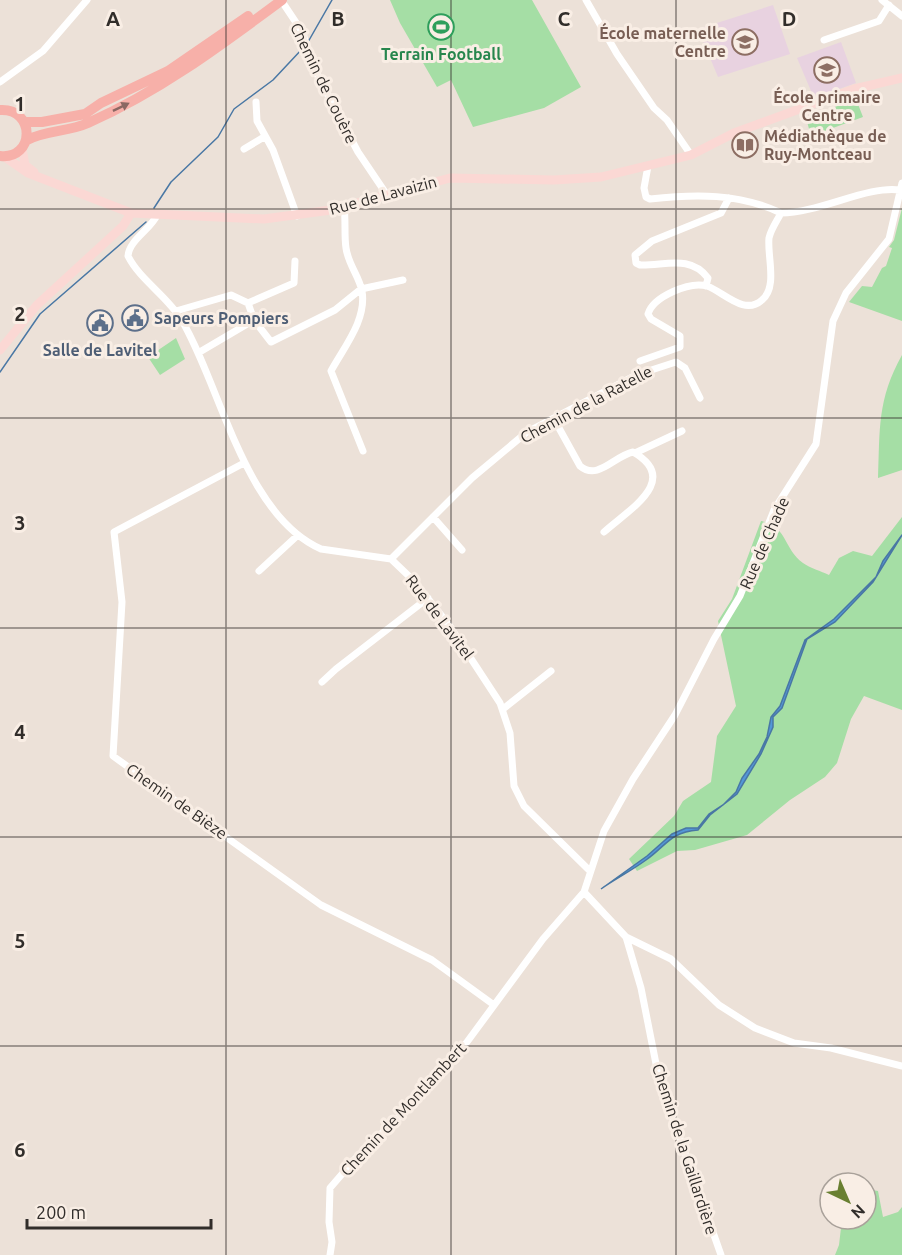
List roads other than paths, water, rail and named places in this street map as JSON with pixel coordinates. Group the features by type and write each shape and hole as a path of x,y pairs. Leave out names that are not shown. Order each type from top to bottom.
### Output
{"main road":[{"path":"2,108 17,114 25,122 35,123 85,114 101,103 184,61 270,0"},
{"path":"3,157 40,134 71,129 142,96 197,63 282,0"},
{"name":"Rue de Lavaizin","path":"3,157 21,170 130,213 248,220 297,216 344,207 450,178 554,180 601,177 691,155 734,133 854,89 902,78"},
{"path":"24,144 25,122"},
{"name":"Rue de Lavaizin","path":"24,144 22,160 27,167 76,192"},
{"path":"0,350 37,305 123,226 130,213"}],"street":[{"path":"1,83 43,51 87,0"},
{"name":"Chemin de Couère","path":"282,0 303,33 310,61 358,152 387,195"},
{"path":"586,0 623,63 654,108 667,120 691,155"},
{"path":"824,40 879,21 885,3 902,16"},
{"path":"255,102 257,122 273,150 297,216"},
{"path":"244,149 264,137"},
{"path":"648,166 644,188 646,197 650,199 697,194 757,203 781,213 799,213 901,186"},
{"name":"Rue de Chade","path":"584,892 604,831 633,779 675,715 714,639 740,596 774,510 816,444 836,312 846,293 889,239 901,186"},
{"path":"706,286 708,278 703,271 692,266 677,261 640,265 636,263 634,255 652,241 721,213 729,198"},
{"path":"344,207 345,246 350,267 361,289 362,314 331,371 363,451"},
{"path":"640,361 680,347 680,336 651,319 648,314 650,308 674,291 706,286 739,304 751,305 762,300 769,289 770,233 781,213"},
{"path":"157,214 154,222 130,247 128,256 176,311 198,352 244,463 269,501 298,535 321,549 391,559"},
{"path":"248,303 294,283 295,261"},
{"path":"176,311 231,295 248,303 254,320 271,342 334,310 361,289 403,280"},
{"path":"198,352 254,320"},
{"name":"Chemin de la Ratelle","path":"391,559 487,464 527,432 636,375 675,362 685,368 700,398"},
{"path":"554,419 580,466 585,470 599,470 629,453 635,453 682,431"},
{"path":"604,532 652,488 653,475 647,461 635,453"},
{"name":"Chemin de Bièze","path":"244,463 114,532 122,602 113,756 321,905 432,960 494,1005"},
{"path":"433,517 462,550"},
{"path":"260,571 298,535"},
{"name":"Rue de Lavitel","path":"391,559 397,562 449,625 503,709 510,733 510,768 514,786 524,806 590,871"},
{"path":"322,682 428,598"},
{"path":"503,709 551,671"},
{"path":"584,892 626,937 671,959 719,1005 754,1028 794,1043 831,1048 902,1066"},
{"name":"Chemin de Montlambert","path":"330,1255 332,1242 329,1222 330,1188 354,1159 407,1109 467,1042 543,939 584,892"},
{"name":"Chemin de la Gaillardière","path":"626,937 641,988 658,1079 717,1254"}],"water":[{"path":"902,535 873,582 835,622 807,639 782,708 773,717 773,727 761,754 737,794 723,805 736,792 742,778 759,754 767,737 771,717 780,706 805,640 834,619 876,577 883,561"},
{"path":"722,806 710,815 698,830 689,831 669,840 646,860 601,889 647,856 672,834 686,828 698,828 709,814"}],"waterway":[{"path":"308,42 332,0"},
{"path":"154,208 171,182 218,137 234,109 273,80 303,48"},
{"path":"0,372 40,314 146,222"}],"place":[{"name":"Terrain Football","path":"441,27"},
{"name":"École maternelle Centre","path":"745,42"},
{"name":"École primaire Centre","path":"827,70"},
{"name":"Médiathèque de Ruy-Montceau","path":"745,145"},
{"name":"Sapeurs Pompiers","path":"135,318"},
{"name":"Salle de Lavitel","path":"100,323"}]}
